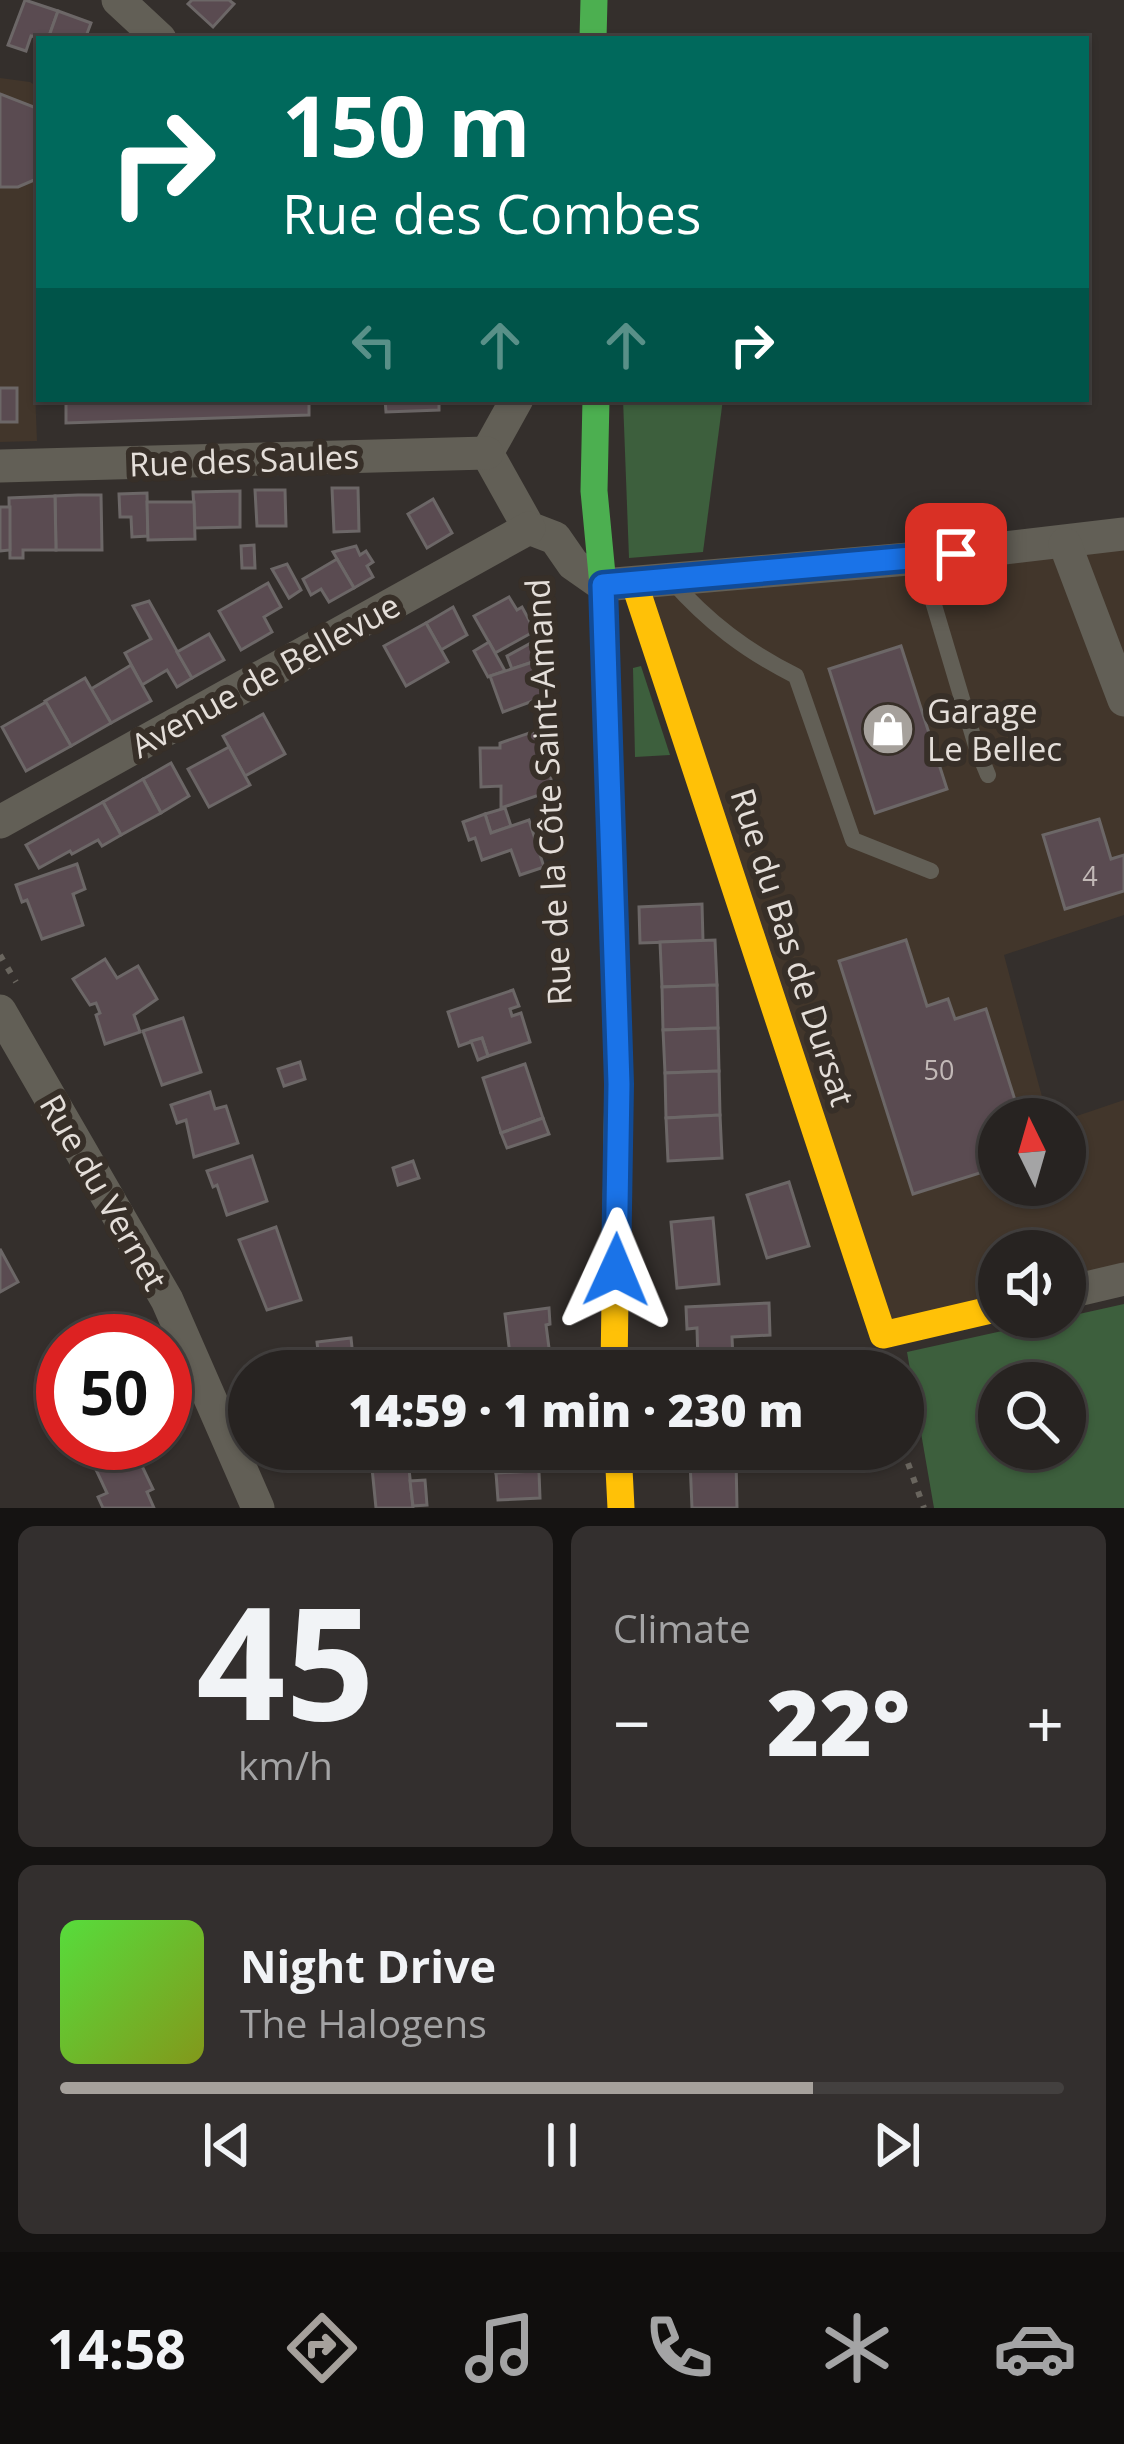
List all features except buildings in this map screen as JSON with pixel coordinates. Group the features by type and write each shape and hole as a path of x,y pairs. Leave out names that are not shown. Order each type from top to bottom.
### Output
{"main road":[{"path":"593,36 594,0"},
{"path":"596,402 595,490 618,584"},
{"name":"Rue de la Côte Saint-Amand","path":"568,441 556,538 584,667 596,1085 615,1181"},
{"name":"Rue de la Côte Saint-Amand","path":"613,1350 618,1237 618,584"},
{"name":"Rue du Bas de Dursat","path":"618,584 883,1335 978,1313"},
{"path":"619,1470 622,1508"}],"street":[{"path":"118,0 157,36"},
{"path":"516,402 487,453 556,538 618,584 1064,544 1124,534"},
{"path":"556,538 595,490 579,422 580,402"},
{"name":"Rue des Saules","path":"0,466 487,453"},
{"name":"Avenue de Bellevue","path":"0,823 556,538"},
{"path":"1064,544 1124,700"},
{"name":"Rue du Vernet","path":"0,1011 166,1300 258,1508"},
{"path":"1086,1288 1124,1279"}],"lane":[{"path":"920,558 988,775"},
{"path":"670,579 704,617 753,655 796,676 853,840 931,871"}],"path":[{"path":"910,1470 924,1508"}],"shaded area":[{"path":"0,78 36,86 33,340 37,441 0,442"},
{"path":"1124,534 1124,915 1004,955 1042,1098 978,1098 978,1206 1086,1206 1086,1113 1124,1100 1124,1279 1086,1288 1086,1230 978,1230 978,1313 883,1335 634,582"}],"green space":[{"path":"623,402 723,402 703,552 629,558"},
{"path":"641,666 670,755 635,757 633,668"},
{"path":"1124,1304 1124,1508 934,1508 924,1450 924,1350 916,1350 978,1336 1086,1338 1086,1312"}],"traffic: fast":[{"path":"593,36 594,0"},
{"path":"596,402 594,491 603,585 618,1076"}],"traffic: slow":[{"path":"634,582 883,1335 978,1313"},
{"path":"614,1350 618,1076"},
{"path":"619,1470 621,1508"}],"place":[{"name":"Garage Le Bellec","path":"888,729"}],"route":[{"path":"616,1270 619,1084 603,585 956,554"}]}
